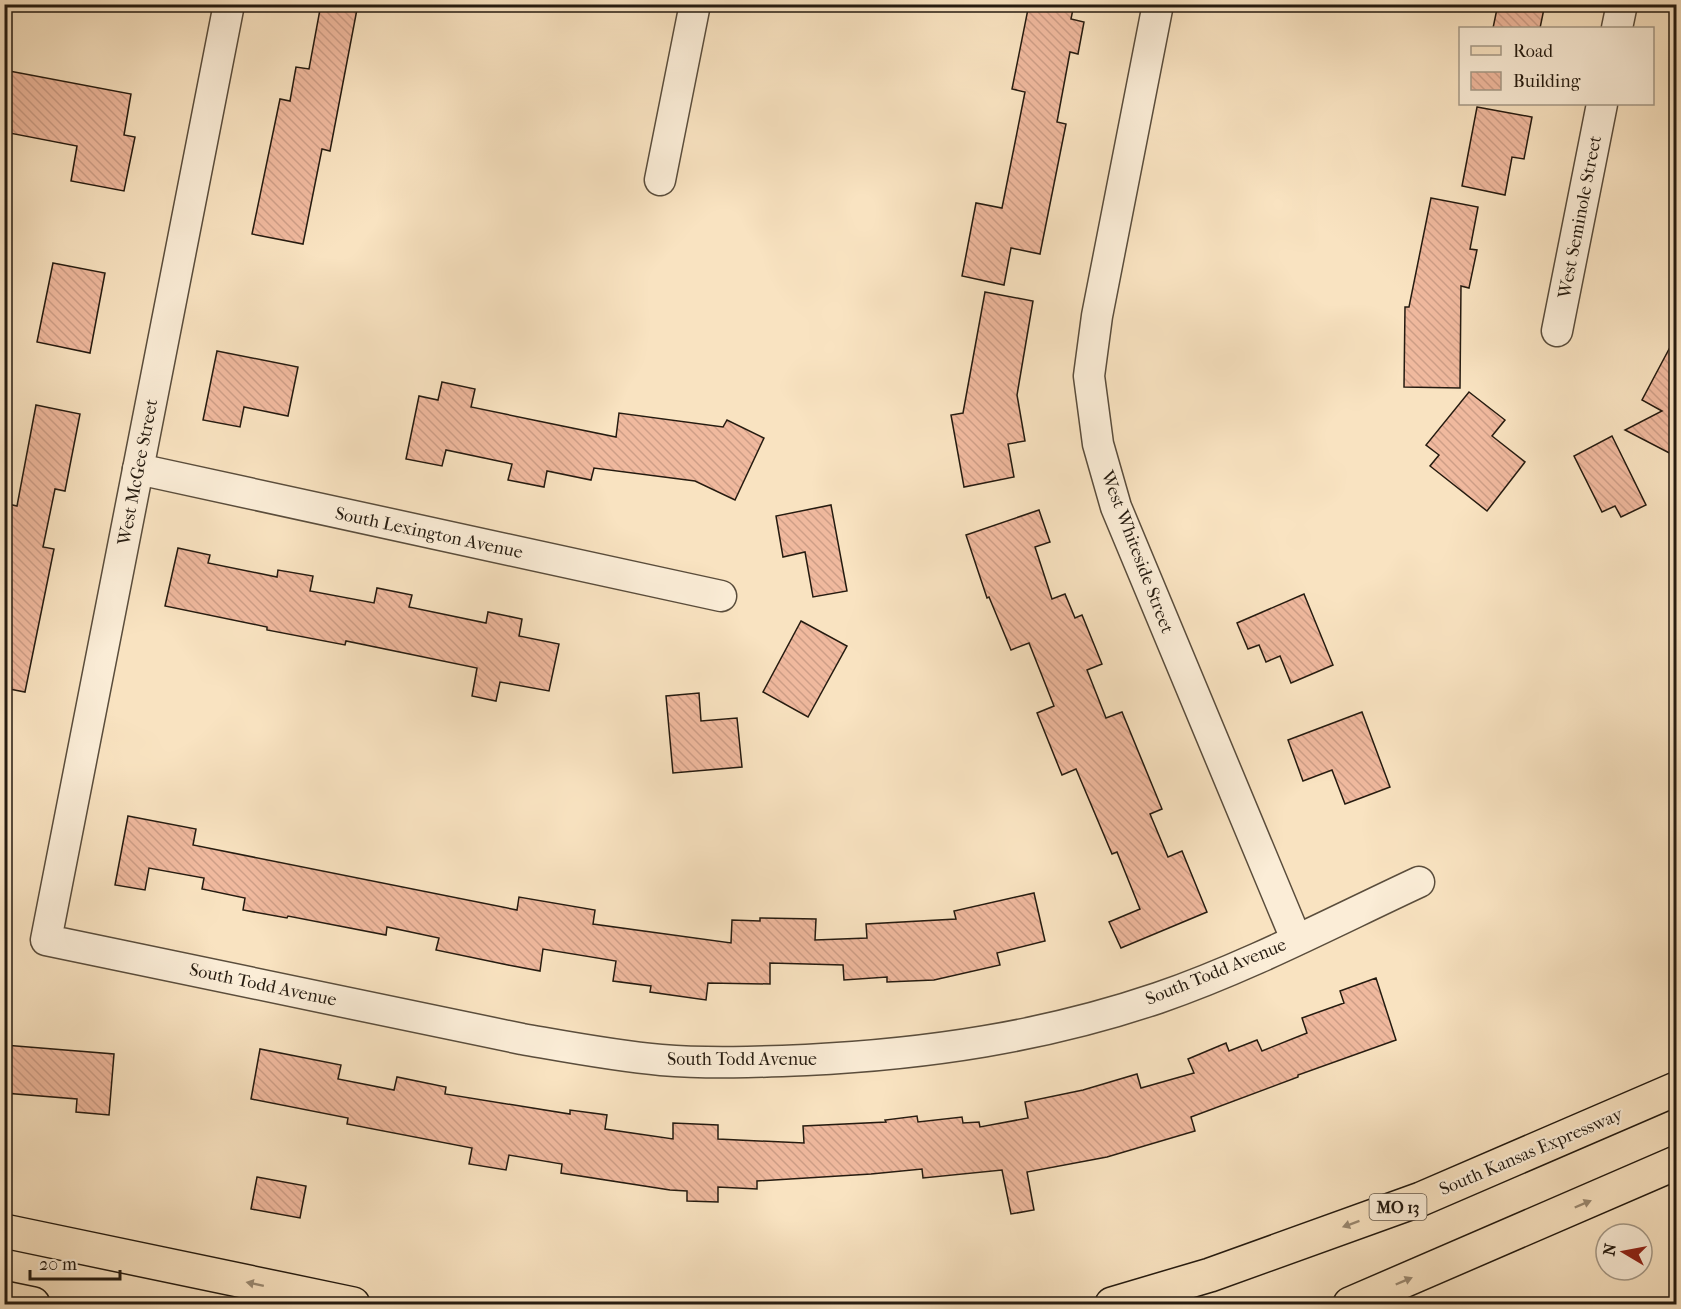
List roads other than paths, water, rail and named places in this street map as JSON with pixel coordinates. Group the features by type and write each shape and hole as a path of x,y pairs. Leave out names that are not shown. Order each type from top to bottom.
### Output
{"main road":[{"name":"South Kansas Expressway","path":"1112,1305 1210,1275 1421,1199 1677,1089"},
{"path":"1350,1305 1677,1163"},
{"path":"4,1231 353,1305"},
{"path":"4,1298 33,1305"}],"street":[{"name":"West McGee Street","path":"46,939 229,4"},
{"path":"660,180 695,4"},
{"name":"West Whiteside Street","path":"1158,4 1097,316 1089,376 1098,444 1116,507 1296,939"},
{"path":"1617,27 1622,4"},
{"name":"West Seminole Street","path":"1557,331 1602,105"},
{"name":"South Lexington Avenue","path":"138,469 721,596"},
{"name":"South Todd Avenue","path":"46,939 534,1041 662,1060 723,1062 823,1059 902,1054 961,1047 1112,1013 1207,980 1419,882"}]}
